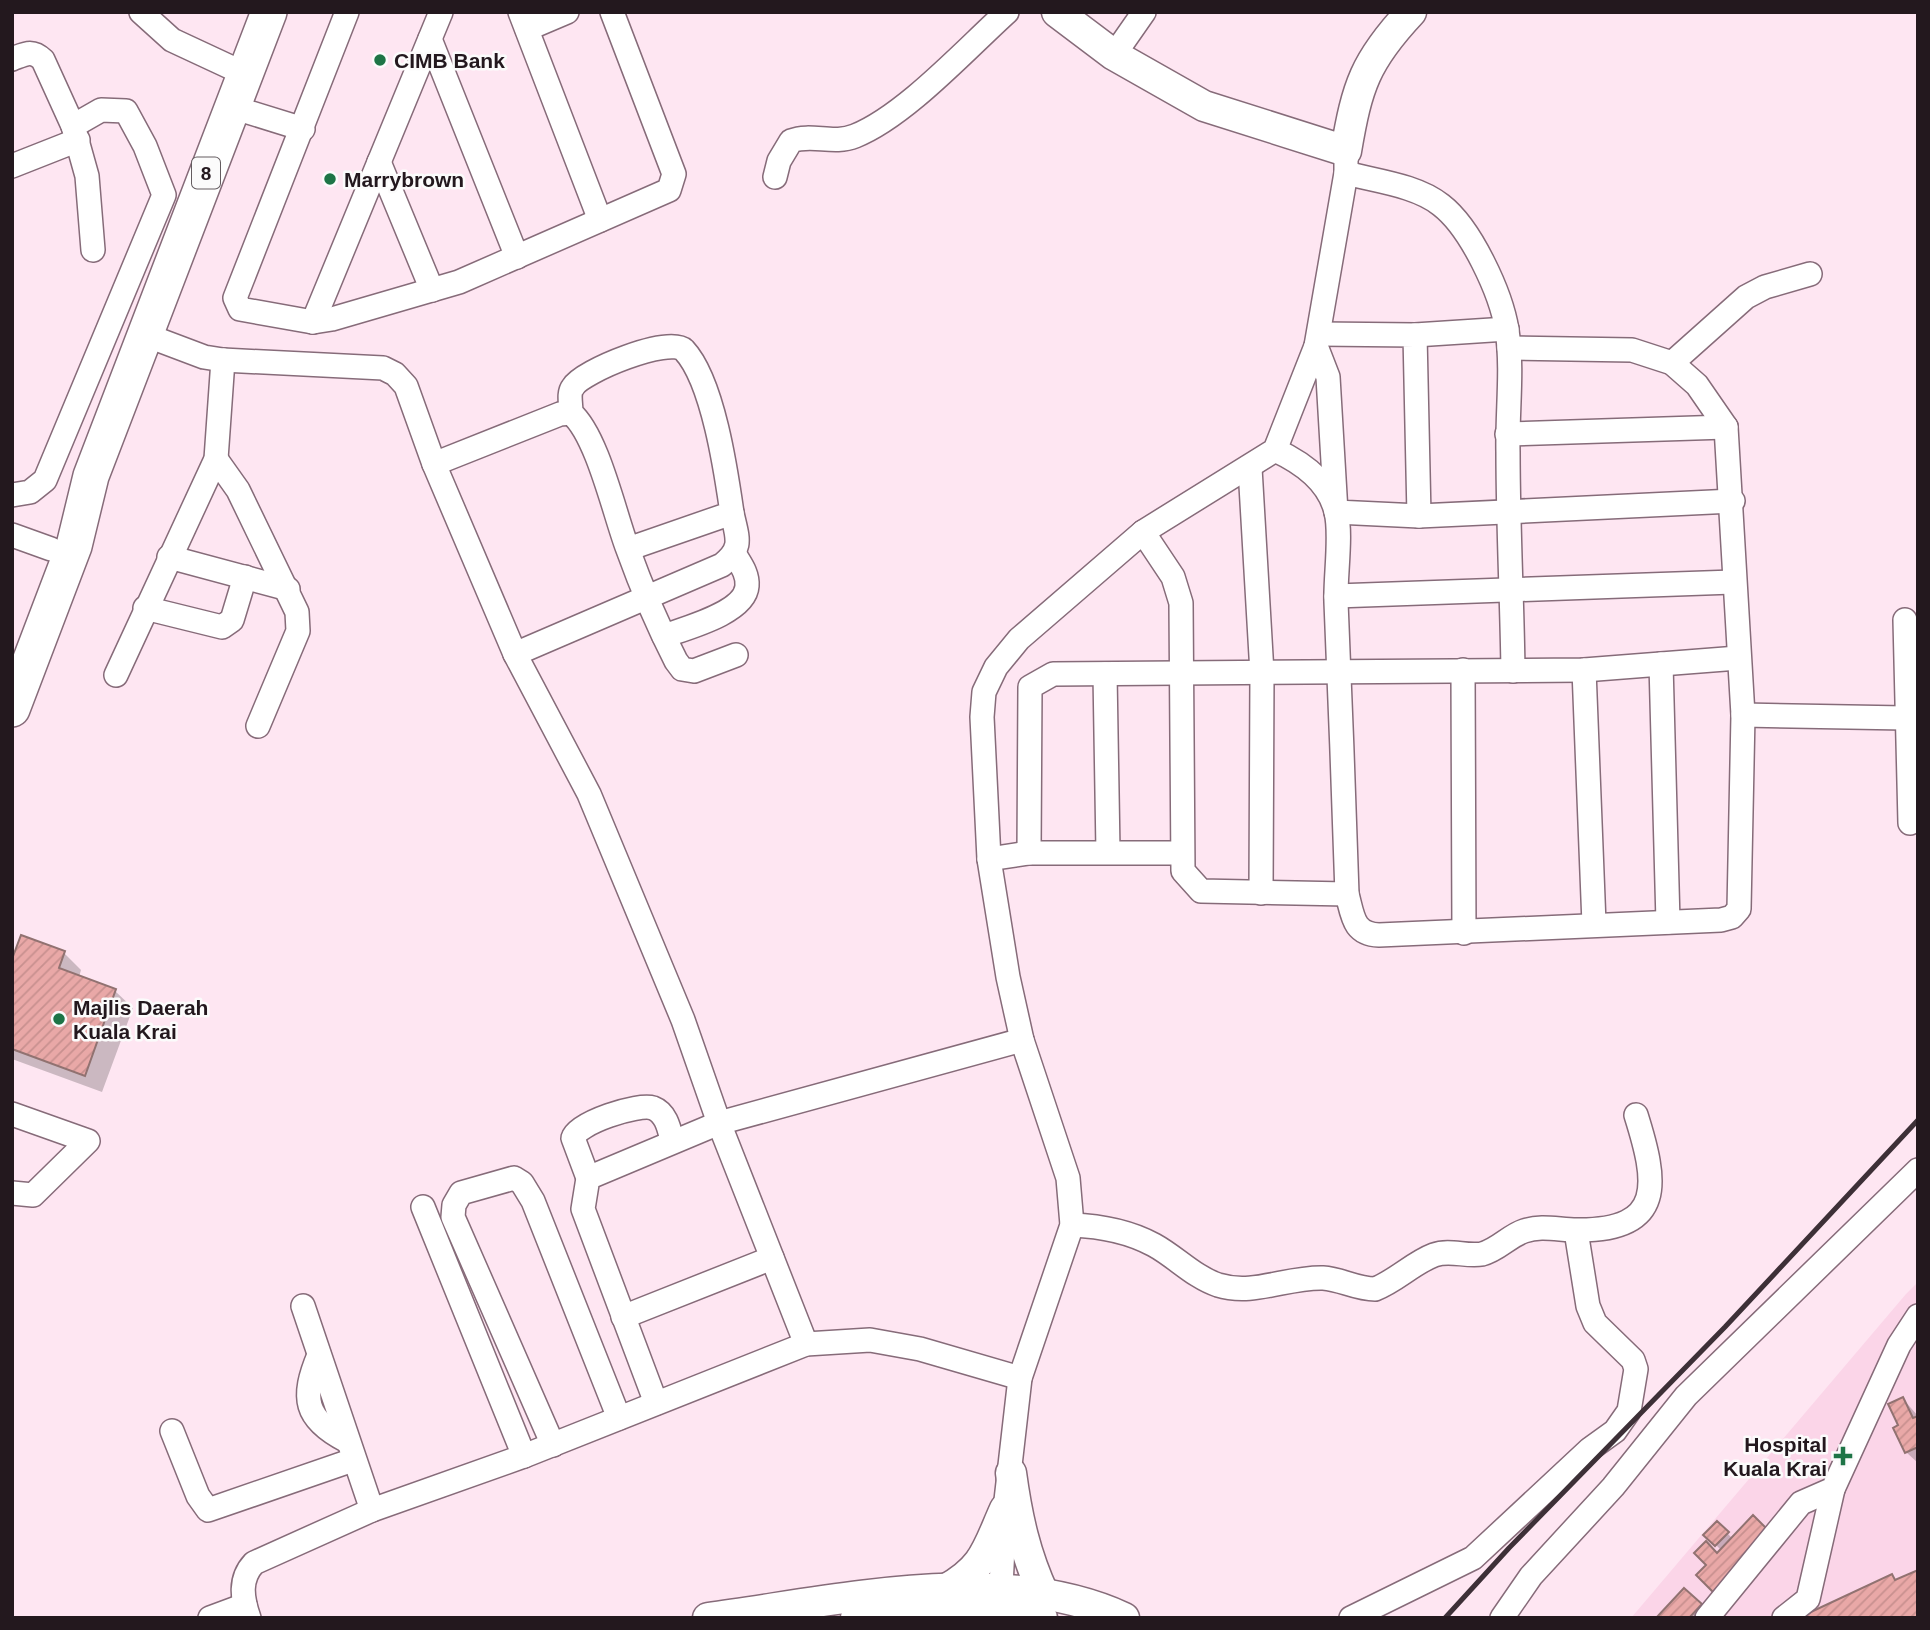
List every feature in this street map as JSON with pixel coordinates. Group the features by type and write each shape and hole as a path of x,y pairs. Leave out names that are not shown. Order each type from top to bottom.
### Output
{"highway":[{"name":"8","path":"12,646 51,549 90,476 143,334 179,200 232,107 269,12"},
{"path":"12,709 74,546 90,476"}],"main road":[{"path":"1057,12 1114,55 1204,106 1346,162 1355,96 1370,65 1391,34 1411,12"},
{"path":"1011,1473 1021,1536 1043,1606"},
{"path":"859,1613 945,1590 966,1578 981,1565 1005,1510"},
{"path":"945,1590 1043,1606 1064,1596 1124,1618"},
{"path":"708,1618 859,1613 1001,1601"}],"street":[{"path":"141,12 172,40 245,74"},
{"path":"347,12 235,303 240,309 313,322 432,290 459,282 669,190 674,174 612,12"},
{"path":"313,322 441,12"},
{"path":"567,12 523,21 600,220"},
{"path":"775,177 791,142 807,137 839,140 872,127 906,102 1007,12"},
{"path":"1114,55 1144,12"},
{"path":"430,39 517,257"},
{"path":"12,59 28,52 37,54 43,60 76,133 87,176 93,250"},
{"path":"232,107 303,129"},
{"path":"12,166 76,133 101,110 126,111 179,200 45,480 30,492 12,495"},
{"path":"379,162 432,290"},
{"path":"1001,1601 1005,1510 1020,1378 1072,1225 1068,1178 1022,1040 1008,976 989,859 982,717 984,692 996,667 1019,639 1143,532 1275,450 1317,340 1346,162 1440,203 1458,221 1479,255 1508,338 1508,511 1513,671"},
{"path":"1672,363 1746,297 1765,287 1810,274"},
{"path":"143,334 204,357 223,360 383,368 395,374 406,386 434,464 515,654 589,794 683,1020 719,1123 806,1344"},
{"path":"1415,335 1508,338 1632,350 1672,363 1697,384 1726,427 1733,501 1733,582 1743,715 1739,909 1732,916 1721,920 1594,924 1464,933 1367,934 1354,923 1347,894 1336,596 1336,512 1328,377 1317,340 1415,335"},
{"path":"1415,335 1419,516"},
{"path":"515,654 646,598 722,565 735,555 738,543 716,426 695,368 682,349 672,345 659,346 578,379 570,390 571,412 581,421 646,598 682,669 694,671 736,655"},
{"path":"116,675 216,459 223,360"},
{"path":"434,464 571,412"},
{"path":"1507,434 1726,427"},
{"path":"1275,450 1295,458 1312,473 1324,486 1336,512"},
{"path":"216,459 238,490 297,611 298,631 257,726"},
{"path":"1250,468 1262,673 1261,893"},
{"path":"1336,512 1419,516 1733,501"},
{"path":"628,549 732,513"},
{"path":"1143,532 1172,577 1181,603 1183,871 1201,891 1347,894"},
{"path":"12,535 51,549"},
{"path":"664,636 724,613 739,603 747,589 746,575 735,555"},
{"path":"169,556 288,589"},
{"path":"145,608 222,627 232,620 245,577"},
{"path":"1336,596 1733,582"},
{"path":"1905,620 1905,718 1910,822"},
{"path":"1028,853 1030,687 1053,674 1584,670 1738,658"},
{"path":"1661,664 1668,922"},
{"path":"1463,670 1464,933"},
{"path":"1584,670 1594,924"},
{"path":"1105,674 1108,851"},
{"path":"1743,715 1905,718"},
{"path":"989,859 1028,853 1181,853"},
{"path":"588,1178 672,1140 719,1123 1022,1040"},
{"path":"656,1403 583,1209 588,1178 573,1138 579,1128 590,1122 642,1106 654,1109 664,1117 672,1140"},
{"path":"12,1114 88,1141 33,1195 12,1193"},
{"path":"1072,1225 1093,1225 1153,1244 1209,1281 1237,1290 1257,1289 1292,1279 1325,1278 1375,1289 1439,1253 1480,1254 1523,1231 1538,1228 1576,1231 1627,1224 1637,1217 1647,1202 1651,1179 1650,1157 1636,1115"},
{"path":"1502,1618 1531,1576 1613,1487 1686,1396 1918,1170"},
{"path":"553,1445 453,1217 454,1205 461,1193 514,1178 522,1183 533,1201 619,1418"},
{"path":"423,1207 524,1457"},
{"path":"1351,1618 1473,1558 1590,1448 1615,1431 1629,1411 1636,1369 1633,1360 1595,1323 1588,1306 1576,1231"},
{"path":"623,1317 772,1258"},
{"path":"303,1306 319,1355 306,1394 313,1415 350,1451 372,1510"},
{"path":"1784,1618 1808,1599 1833,1489 1899,1345 1918,1316"},
{"path":"210,1618 247,1611 245,1572 254,1563 372,1510 524,1457 806,1344 870,1340 920,1349 1020,1378"},
{"path":"172,1431 198,1496 208,1510 350,1451"},
{"path":"1707,1618 1801,1503 1833,1489"}],"shaded area":[{"name":"Hospital Kuala Krai","path":"1918,1282 1918,1618 1631,1618 1906,1294"}],"building":[{"name":"Majlis Daerah Kuala Krai","path":"21,935 65,951 59,968 116,989 85,1076 12,1049 12,959"},
{"path":"1903,1397 1913,1418 1918,1416 1918,1447 1905,1453 1893,1428 1898,1425 1888,1404"},
{"path":"1753,1515 1770,1532 1713,1592 1696,1575 1706,1565 1694,1553 1706,1541 1717,1553"},
{"path":"1717,1521 1729,1532 1715,1546 1703,1535"},
{"path":"1918,1570 1918,1618 1798,1618 1892,1574 1895,1580"},
{"path":"1684,1588 1702,1604 1689,1618 1656,1618"}],"railway":[{"path":"1445,1618 1509,1548 1725,1327 1918,1120"}],"place":[{"name":"CIMB Bank","path":"380,60"},
{"name":"Marrybrown","path":"330,179"},
{"name":"Majlis Daerah Kuala Krai","path":"59,1019"},
{"name":"Hospital Kuala Krai","path":"1843,1456"}]}
